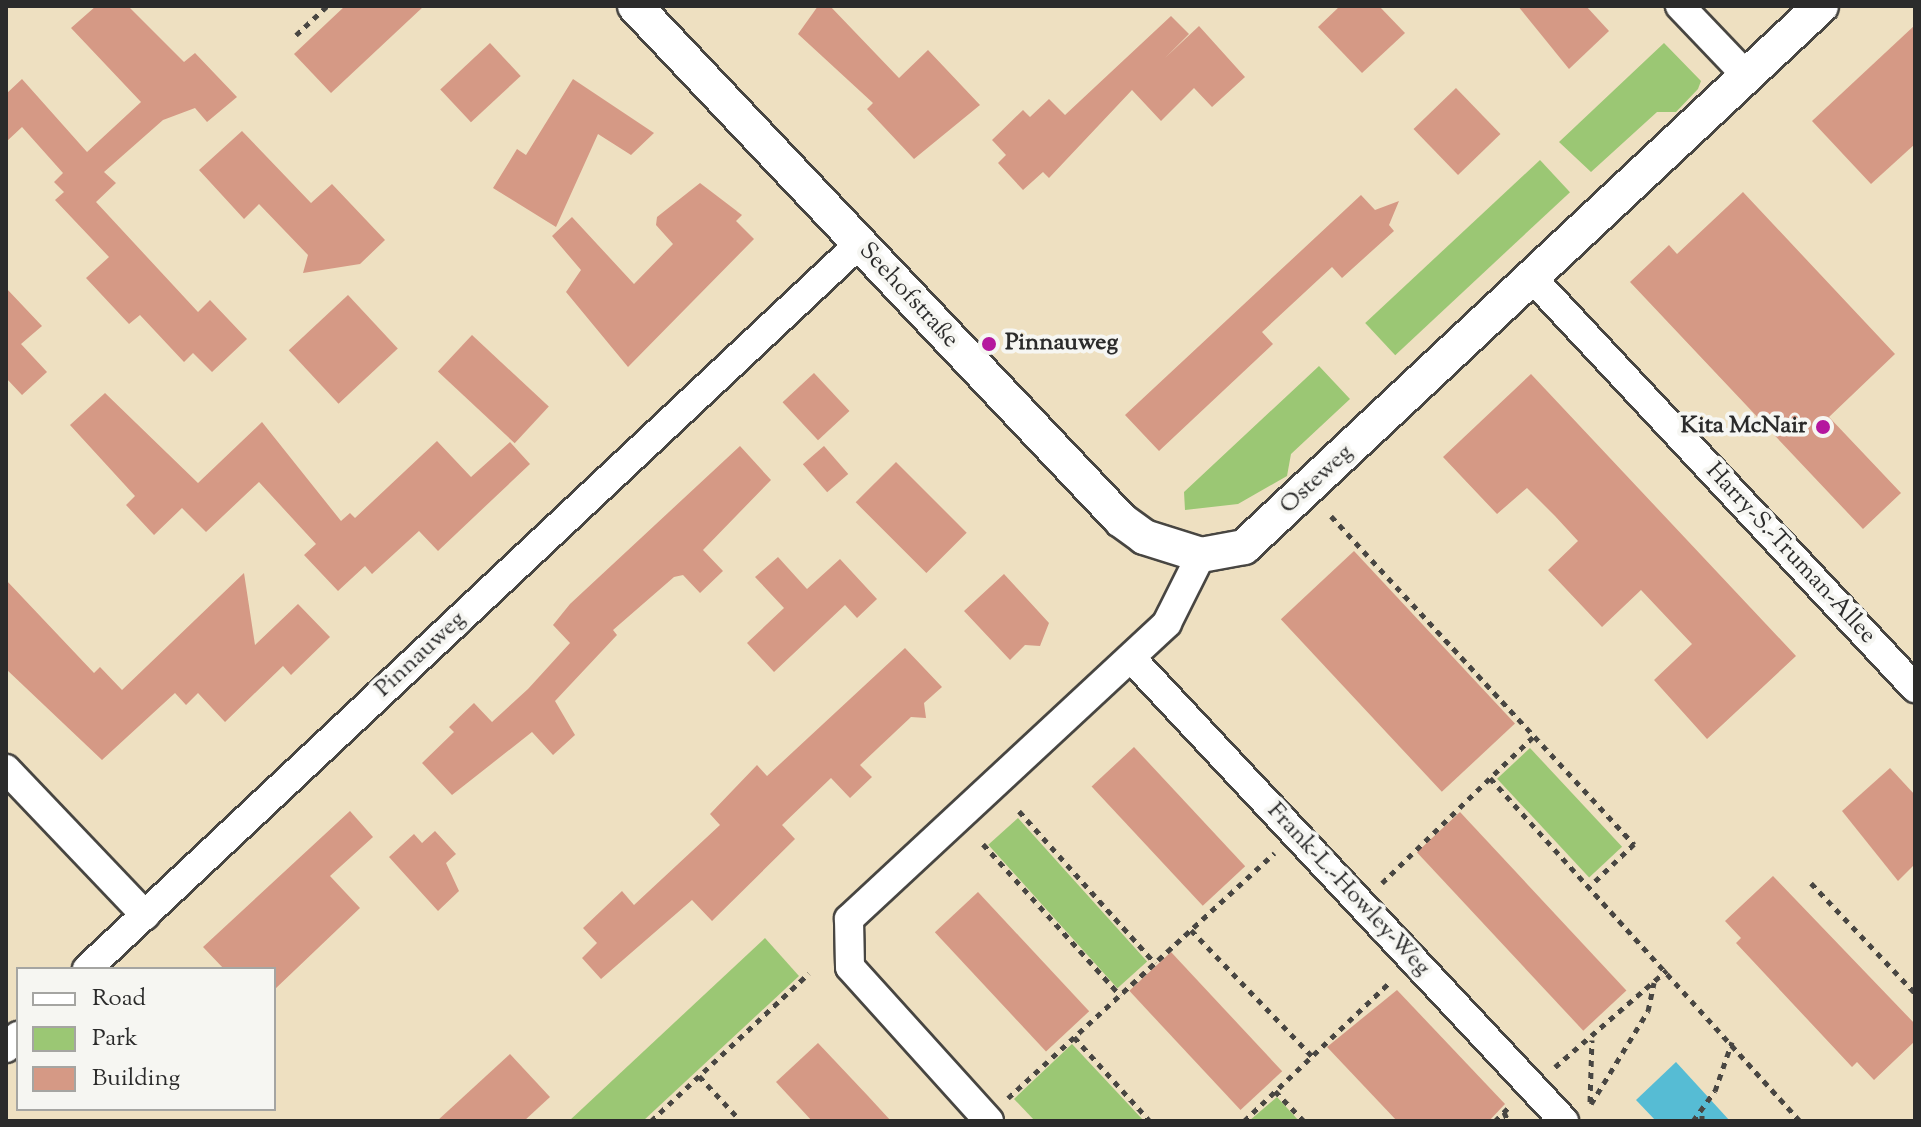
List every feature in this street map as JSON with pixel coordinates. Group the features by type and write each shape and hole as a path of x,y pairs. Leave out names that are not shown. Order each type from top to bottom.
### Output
{"street":[{"name":"Seehofstraße","path":"635,6 1121,520 1144,537 1201,555"},
{"path":"1680,6 1746,75"},
{"name":"Osteweg","path":"1201,555 1244,547 1821,6"},
{"name":"Pinnauweg","path":"89,967 859,244"},
{"name":"Harry-S.-Truman-Allee","path":"1533,279 1915,688"},
{"path":"989,1121 866,989 846,957 849,919 1167,623 1201,555"},
{"name":"Frank-L.-Howley-Weg","path":"1131,658 1564,1121"},
{"path":"6,769 145,915"}],"path":[{"path":"296,35 327,6"},
{"name":"Osteweg","path":"1331,516 1634,844 1590,886"},
{"path":"1361,903 1533,737"},
{"path":"1490,778 1733,1041 1800,1121"},
{"path":"1019,811 1155,963"},
{"path":"1007,1099 1295,834"},
{"path":"983,844 1120,995"},
{"path":"1811,883 1915,993"},
{"path":"1191,930 1312,1056"},
{"path":"1244,1121 1413,959"},
{"path":"1531,1086 1592,1039 1667,970"},
{"path":"651,1121 809,973"},
{"path":"1585,1121 1590,1107 1648,1011 1654,982"},
{"path":"1074,1037 1150,1121"},
{"path":"1590,1107 1592,1039"},
{"path":"1693,1121 1733,1041"},
{"path":"699,1076 741,1121"},
{"path":"1275,1091 1304,1121"},
{"path":"1702,1108 1702,1121"},
{"path":"1504,1112 1508,1121"}],"green space":[{"path":"1664,43 1701,81 1698,89 1676,112 1657,112 1591,172 1559,142"},
{"path":"1540,160 1570,192 1395,355 1365,323"},
{"path":"1319,366 1350,399 1291,454 1287,476 1238,504 1185,510 1184,492"},
{"path":"1530,748 1622,847 1589,877 1497,779"},
{"path":"1018,818 1147,961 1117,988 988,845"},
{"path":"765,938 799,976 643,1121 569,1121"},
{"path":"1072,1044 1144,1121 1035,1121 1014,1099"},
{"path":"1277,1097 1299,1121 1249,1121"}],"water":[{"path":"1676,1062 1730,1121 1656,1121 1636,1100"}],"building":[{"path":"96,6 128,6 184,62 195,53 237,97 207,122 195,108 163,120 104,172 116,183 96,202 198,312 210,300 247,339 212,372 193,353 184,362 140,315 129,324 86,278 109,257 55,200 64,192 54,182 63,173 22,127 6,142 6,94 22,79 87,152 141,102 71,28"},
{"path":"345,6 424,6 331,93 294,54"},
{"path":"818,6 830,6 899,78 928,50 980,105 914,159 867,109 873,103 798,34"},
{"path":"1340,6 1379,6 1405,33 1362,73 1318,27"},
{"path":"1518,6 1586,6 1609,31 1569,69"},
{"path":"1171,16 1189,34 1165,58 1199,26 1245,77 1212,107 1194,88 1161,121 1132,90 1049,178 1043,172 1023,190 998,163 1006,155 992,140 1023,110 1030,117 1049,99 1065,115"},
{"path":"1915,25 1915,144 1871,184 1812,121"},
{"path":"490,43 521,76 471,122 440,89"},
{"path":"573,79 654,133 631,155 598,134 556,227 493,188 517,149 526,155"},
{"path":"1456,88 1500,134 1458,175 1414,129"},
{"path":"242,131 311,203 332,184 385,240 360,264 303,273 308,255 259,204 244,219 199,170"},
{"path":"700,183 742,215 736,221 754,239 628,367 566,292 581,270 552,236 572,217 634,284 673,244 656,225 657,217"},
{"path":"1743,192 1895,354 1829,417 1901,493 1863,529 1630,282 1669,245 1677,254"},
{"path":"1361,195 1375,210 1399,201 1389,225 1394,231 1342,278 1332,267 1262,332 1273,344 1159,451 1125,415"},
{"path":"6,288 42,326 21,344 47,372 22,395 6,378"},
{"path":"348,295 398,348 339,404 289,350"},
{"path":"472,335 549,407 515,443 438,372"},
{"path":"814,373 849,411 818,440 783,402"},
{"path":"1531,374 1796,656 1707,739 1654,680 1692,644 1641,590 1602,627 1548,570 1578,541 1555,516 1527,488 1497,514 1443,457"},
{"path":"105,393 198,483 262,422 341,521 350,513 355,518 437,441 471,477 510,442 530,464 438,551 419,531 372,574 365,566 338,591 304,555 316,544 259,482 206,532 182,508 154,535 126,505 135,496 70,425"},
{"path":"740,446 771,480 703,550 723,571 700,593 683,575 674,577 613,630 617,635 555,701 575,735 553,755 532,732 452,795 422,763 454,732 449,727 474,703 492,722 528,689 570,643 553,625 570,604"},
{"path":"824,446 848,474 827,492 803,464"},
{"path":"896,462 967,533 926,573 856,502"},
{"path":"1354,551 1515,724 1442,792 1281,619"},
{"path":"778,557 807,589 840,559 877,599 857,618 845,605 774,672 747,643 784,608 755,577"},
{"path":"244,573 255,645 298,604 330,637 291,675 283,666 225,722 198,693 186,705 175,693 102,760 6,669 6,580 94,673 100,667 122,690"},
{"path":"1004,574 1049,623 1040,646 1025,645 1010,660 964,611"},
{"path":"905,648 942,687 924,703 926,718 911,717 860,765 872,777 850,798 831,778 782,825 795,839 712,921 692,900 601,979 582,958 597,943 583,928 622,891 634,905 720,825 710,814 757,765 767,776"},
{"path":"1134,747 1245,866 1203,906 1092,787"},
{"path":"1890,768 1915,795 1915,864 1898,881 1842,811"},
{"path":"350,811 373,837 330,876 360,908 276,988 276,967 222,967 203,947"},
{"path":"1460,812 1626,990 1583,1031 1417,852"},
{"path":"435,831 456,854 446,863 459,891 438,911 389,857 414,834 422,843"},
{"path":"1773,876 1915,1024 1915,1041 1874,1080 1857,1062 1852,1067 1736,943 1741,938 1725,921"},
{"path":"978,892 1089,1011 1046,1051 935,932"},
{"path":"1171,952 1282,1071 1240,1110 1129,991"},
{"path":"1397,990 1505,1104 1489,1121 1397,1121 1327,1047"},
{"path":"818,1043 891,1121 812,1121 776,1082"},
{"path":"510,1054 550,1097 524,1121 437,1121"}],"place":[{"name":"Pinnauweg","path":"989,344"},
{"name":"Kita McNair","path":"1823,427"}]}
